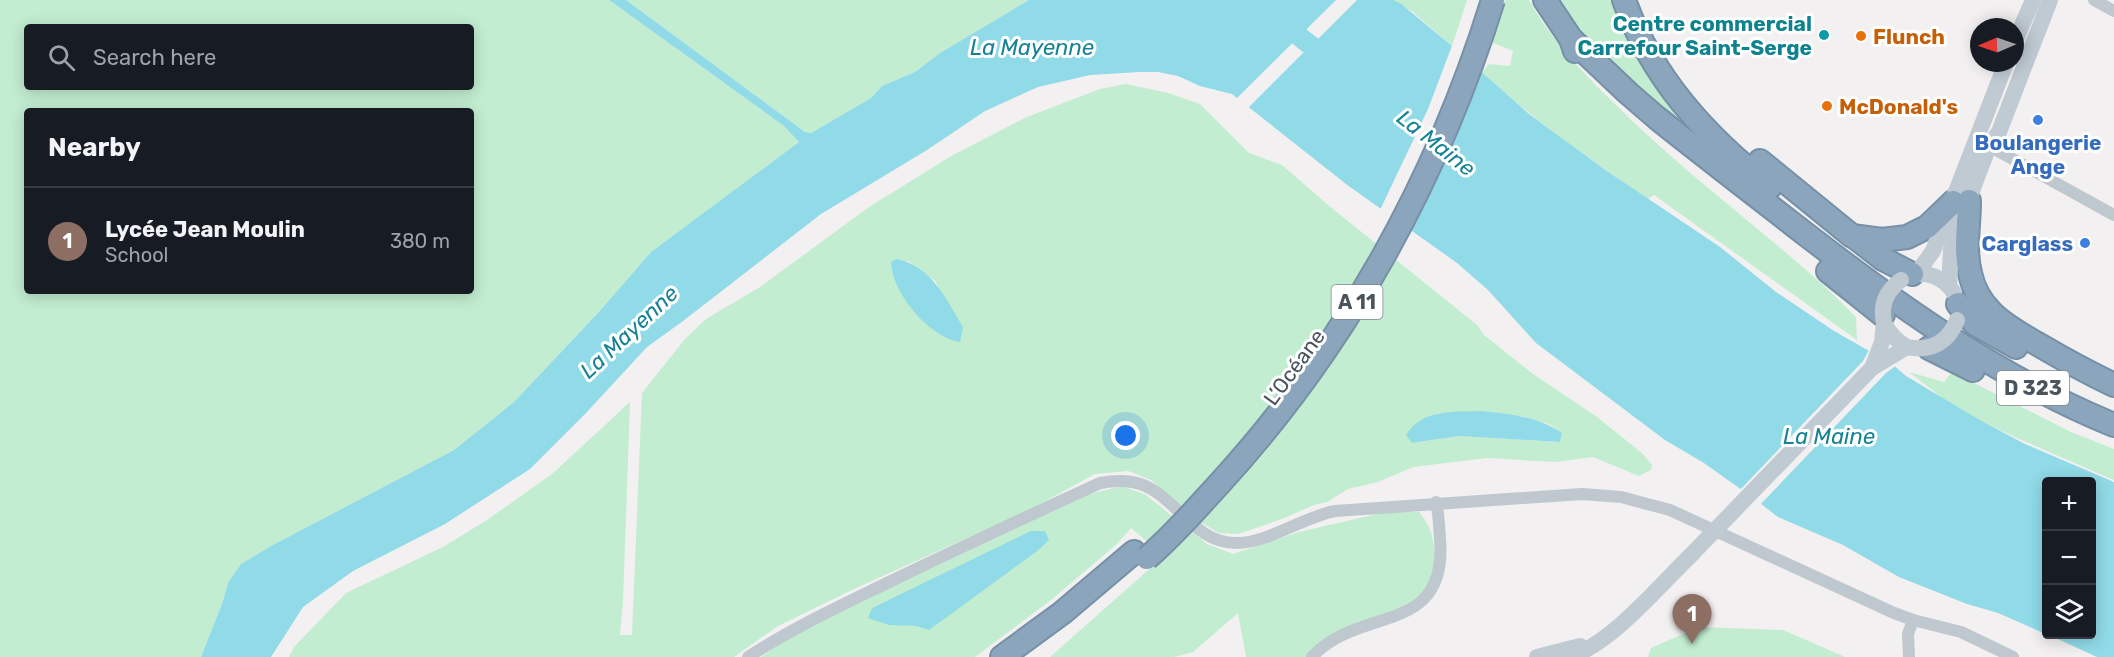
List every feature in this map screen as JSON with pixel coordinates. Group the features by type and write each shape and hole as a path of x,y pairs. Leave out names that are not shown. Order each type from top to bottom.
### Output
{"highway":[{"name":"L’Océane","path":"1028,657 1096,604 1242,436 1283,385 1341,300 1384,228 1421,154 1452,80 1479,0"},
{"name":"L’Océane","path":"1002,657 1190,516 1256,443 1317,363 1363,292 1399,228 1448,127 1493,0"},
{"path":"1545,0 1571,39 1628,93 1687,142 1881,292 1976,324 2064,373 2114,396"},
{"path":"1624,0 1664,80 1683,105 1725,149 1886,280 1957,317"},
{"path":"1635,0 1655,40 1693,96 1763,164 1852,236 1910,276"},
{"path":"1571,39 1578,59 1630,110 1694,165 1854,291 1884,319"},
{"path":"1852,236 1882,240 1907,237 1927,227 1961,201"},
{"path":"1961,201 1967,262 1973,283 1984,303 2000,320 2017,332 2114,385"},
{"name":"D 323","path":"1957,317 2054,385 2114,412"},
{"name":"D 323","path":"1957,317 2007,374 2051,398 2114,425"},
{"path":"1929,348 2077,424 2114,440"}],"main road":[{"path":"2024,20 2033,0"},
{"path":"1872,368 1882,342 1884,301 1891,288 1910,276 1933,251 1961,201 1989,146 1999,132 2050,0"},
{"path":"1570,657 1591,648 1619,626 1872,368 1903,349 1929,348 1946,340 1953,331 1957,317 1951,250 1961,201 2002,72"},
{"path":"1989,146 1990,133 2006,85 2005,72"},
{"path":"1910,276 1936,277 1957,317"},
{"path":"1884,319 1903,349"},
{"path":"1537,657 1575,648 1606,636"}],"street":[{"path":"2094,0 2114,11"},
{"path":"1989,146 2114,216"},
{"path":"748,657 780,637 832,610 1100,483 1134,482 1155,492 1197,529 1212,539 1236,544 1262,538 1318,514 1374,507 1582,494 1622,497 1670,510 1913,620 1960,632 2013,657"},
{"path":"1311,657 1339,635 1411,609 1430,593 1438,578 1441,563 1436,502"},
{"path":"1909,657 1908,634 1913,620"}],"green space":[{"path":"0,0 609,0 784,126 799,142 651,252 598,313 514,402 454,450 241,564 228,583 201,657 0,657"},
{"path":"626,0 1029,0 940,53 915,72 882,86 871,98 811,133 805,132"},
{"path":"1393,0 1467,0 1452,46 1413,12"},
{"path":"1505,0 1529,0 1567,54 1636,124 1813,276 1856,317 1857,340 1654,195 1648,199 1584,154 1542,123 1482,73 1489,64 1510,66 1513,51 1491,42"},
{"path":"1554,0 1615,0 1687,123 1685,126 1655,103 1585,41"},
{"path":"1126,84 1168,93 1200,104 1249,153 1282,165 1477,325 1484,335 1533,374 1597,417 1643,454 1652,465 1651,470 1639,476 1593,457 1555,462 1487,458 1413,467 1378,482 1348,489 1327,502 1238,534 1219,533 1202,523 1151,480 1128,471 1095,474 1031,509 778,626 734,657 289,657 294,647 346,593 443,547 487,520 552,474 630,402 620,635 632,635 642,393 685,339 706,319 760,287 869,207 953,155 1027,117 1100,89","holes":["908,261 935,281 947,302 917,315 903,295 891,268","1521,416 1549,424 1562,433 1560,442 1459,436 1413,443"]},
{"path":"1909,372 1944,382 1952,372 2071,432 2114,449 2114,480 1958,410"},
{"path":"1122,486 1146,495 1207,544 1233,554 1299,532 1386,512 1419,512 1432,536 1435,554 1434,572 1427,587 1415,598 1400,607 1334,633 1306,657 1246,657 1238,613 1193,652 1174,657 1050,657 1164,556 1131,528 1117,544 1051,600 975,657 761,657 793,634 1086,495","holes":["895,597 916,626 889,624 872,608"]},
{"path":"1699,627 1783,630 1845,657 1648,657 1651,648"}],"water":[{"name":"La Maine","path":"609,0 626,0 805,132 811,133 871,98 882,86 915,72 940,53 1029,0 1393,0 1400,3 1452,46 1529,114 1604,169 1720,247 1776,292 1834,331 1892,364 1906,376 1978,419 2025,444 2114,482 2114,657 2097,657 2058,639 2096,639 2096,477 2042,477 2042,632 1998,613 1967,604 1899,577 1843,545 1778,517 1704,463 1665,440 1536,343 1488,290 1457,263 1346,184 1232,94 1200,86 1178,76 1158,72 1140,72 1090,75 1038,87 985,111 927,150 821,214 647,347 530,469 445,524 353,571 303,607 271,657 201,657 228,583 241,564 454,450 514,402 598,313 651,252 799,142 784,126"},
{"path":"896,259 919,269 937,285 963,327 960,342 936,332 914,312 905,300 893,274 891,262"},
{"path":"1449,412 1502,413 1543,423 1562,433 1560,442 1459,436 1412,443 1406,435 1421,420 1429,416"},
{"path":"1031,531 1045,531 1049,540 1036,552 929,630 916,626 889,625 868,618 872,608"}],"pier":[{"path":"1336,0 1357,0 1310,47 1299,39 1309,47 1247,109 1235,100"},
{"path":"1453,43 1482,69 1450,150 1409,234 1379,212 1428,109"},
{"path":"1870,348 1897,365 1886,373 1759,506 1739,491 1863,361"}],"waterway":[{"name":"La Maine","path":"1253,0 1333,63"}],"place":[{"name":"Centre commercial Carrefour Saint-Serge","path":"1824,35"},
{"name":"Flunch","path":"1861,36"},
{"name":"McDonald's","path":"1827,106"},
{"name":"Boulangerie Ange","path":"2038,120"},
{"name":"Carglass","path":"2085,243"},
{"name":"Lycée Jean Moulin","path":"1692,644"}],"water label":[{"name":"La Mayenne","path":"1032,47"},
{"name":"La Mayenne","path":"629,332"}]}
